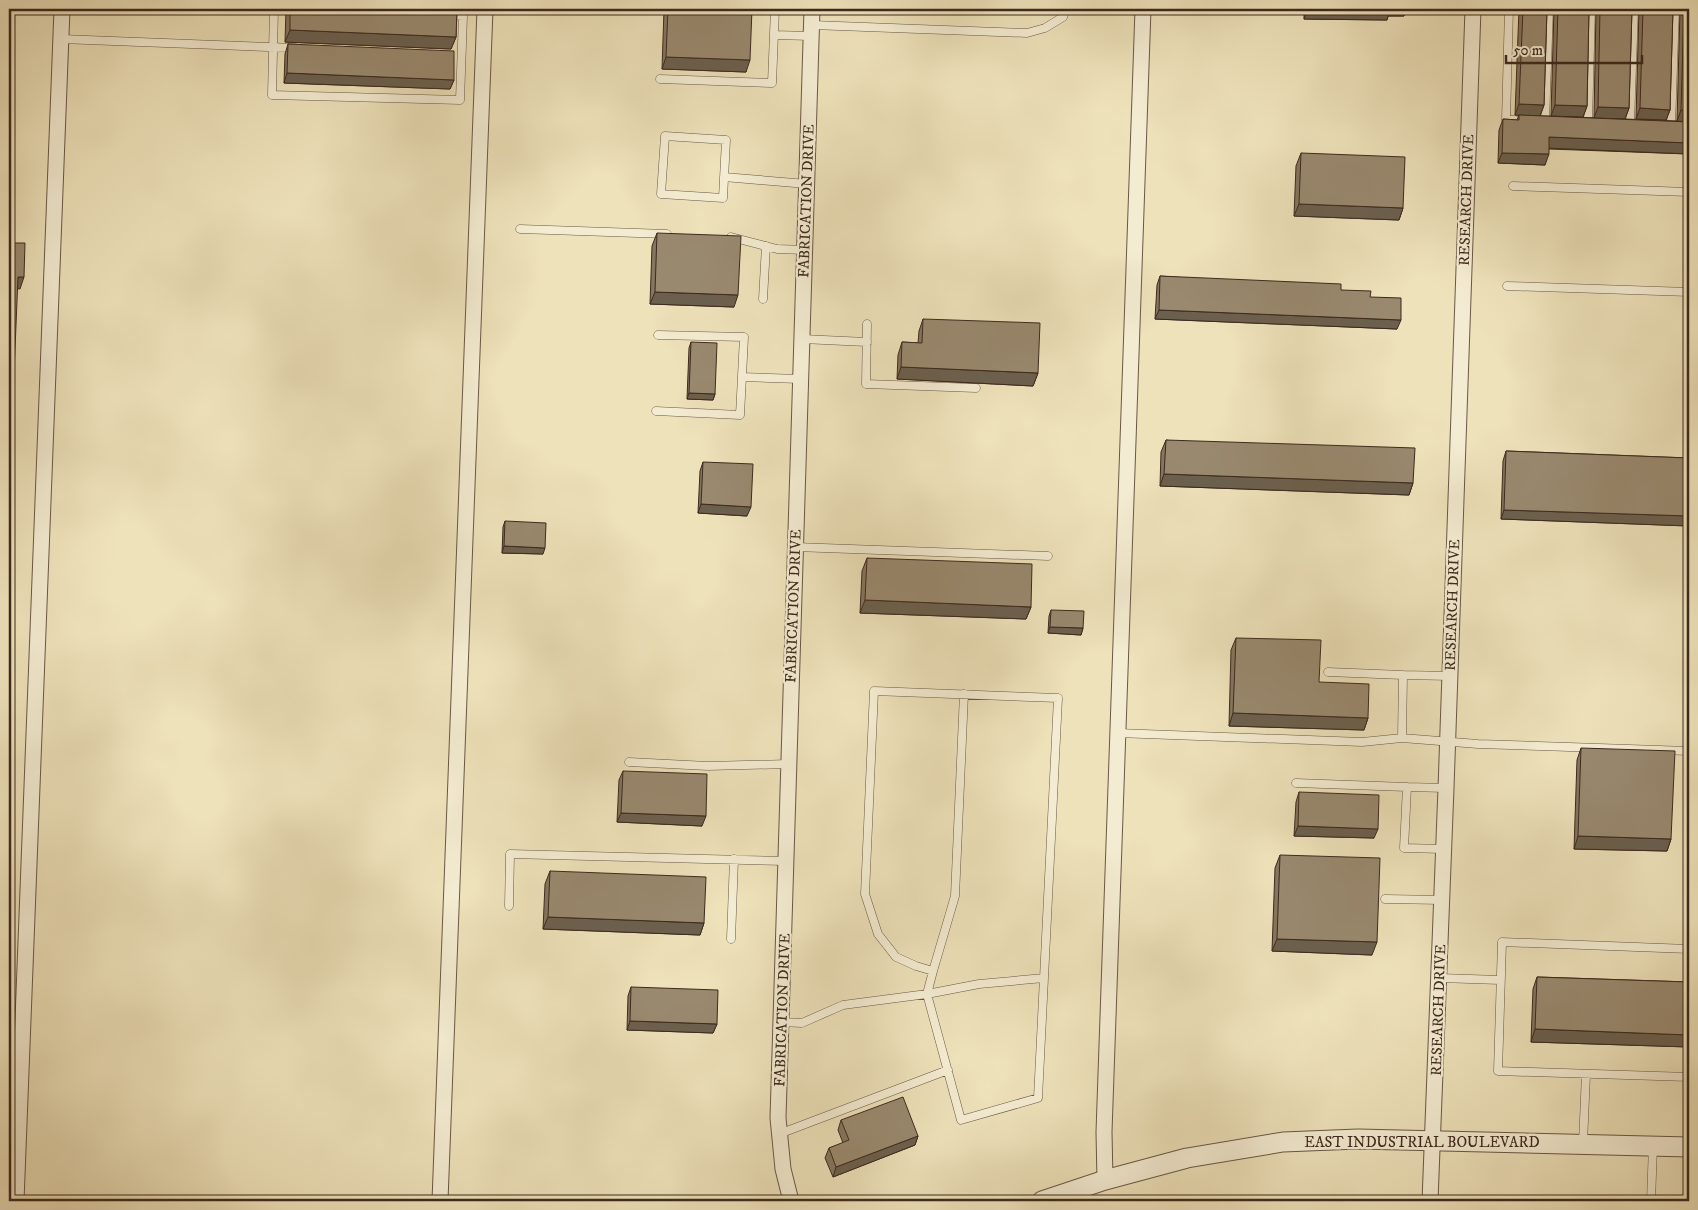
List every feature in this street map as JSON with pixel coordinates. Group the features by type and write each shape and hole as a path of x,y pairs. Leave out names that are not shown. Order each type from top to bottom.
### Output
{"street":[{"path":"14,1200 62,9"},
{"path":"440,1201 485,9"},
{"name":"FABRICATION DRIVE","path":"791,1201 783,1169 779,1134 812,9"},
{"path":"1105,1180 1104,1122 1143,9"},
{"name":"RESEARCH DRIVE","path":"1430,1201 1440,978 1473,9"},
{"name":"EAST INDUSTRIAL BOULEVARD","path":"1042,1201 1105,1180 1187,1158 1283,1142 1358,1138 1689,1146"}],"lane":[{"path":"274,9 272,95 460,100 463,16 443,15"},
{"path":"660,79 772,83 775,9"},
{"path":"774,35 811,30 1027,32 1045,28 1057,21 1063,17 1066,9"},
{"path":"1509,9 1506,120 1525,120"},
{"path":"1535,121 1549,121 1549,9"},
{"path":"1591,9 1583,123 1596,123"},
{"path":"1622,124 1634,124 1634,9"},
{"path":"1675,9 1667,126 1680,126"},
{"path":"61,39 303,49"},
{"path":"452,54 462,54"},
{"path":"665,136 726,140 724,177 723,198 661,194 665,136"},
{"path":"724,177 807,184"},
{"path":"1513,186 1689,192"},
{"path":"520,229 672,234"},
{"path":"718,236 736,237 777,250 804,250"},
{"path":"763,299 766,246"},
{"path":"1507,286 1689,292"},
{"path":"867,324 866,384 976,388"},
{"path":"656,411 740,415 744,338 658,335"},
{"path":"802,339 867,342"},
{"path":"742,377 800,379"},
{"path":"795,547 1048,556"},
{"path":"1328,672 1450,676"},
{"path":"1402,738 1403,675"},
{"path":"933,971 896,957 878,934 865,894 874,691 964,694 1058,698 1038,1098 961,1120 927,994 955,896 964,694"},
{"path":"1118,733 1362,742 1402,738 1448,740 1478,744 1689,751"},
{"path":"629,762 708,766 789,764"},
{"path":"1296,783 1446,788"},
{"path":"1407,787 1404,848 1444,849"},
{"path":"509,906 510,854 786,861"},
{"path":"731,939 734,860"},
{"path":"1385,899 1442,900"},
{"path":"1689,949 1502,942 1498,1071 1689,1077"},
{"path":"781,1022 802,1023 843,1005 927,994 979,984 1044,978"},
{"path":"1440,978 1500,980"},
{"path":"779,1134 948,1070"},
{"path":"1583,1143 1586,1074"},
{"path":"1651,1201 1653,1145"}],"building":[{"path":"290,9 457,9 456,37 290,30"},
{"path":"668,9 752,9 750,60 666,57"},
{"path":"1523,9 1547,9 1544,105 1519,104"},
{"path":"1558,9 1589,9 1587,106 1555,105"},
{"path":"1600,9 1632,9 1629,108 1598,107"},
{"path":"1643,9 1673,9 1670,110 1640,108"},
{"path":"1684,9 1689,9 1689,111 1681,110"},
{"path":"288,44 454,51 454,80 287,73"},
{"path":"1519,115 1689,122 1689,143 1549,137 1549,154 1502,153 1503,119 1519,120"},
{"path":"1301,153 1405,157 1403,208 1299,204"},
{"path":"657,233 741,236 738,295 655,292"},
{"path":"9,243 25,243 24,277 18,277 14,373 9,373"},
{"path":"1160,276 1341,284 1341,290 1371,291 1370,297 1401,298 1401,320 1159,310"},
{"path":"923,319 1040,323 1038,373 901,367 902,342 922,343"},
{"path":"691,342 717,343 715,394 689,393"},
{"path":"1166,440 1415,448 1413,483 1164,474"},
{"path":"1506,451 1689,458 1689,516 1504,510"},
{"path":"703,462 753,464 751,507 701,504"},
{"path":"505,521 546,523 545,548 504,546"},
{"path":"867,558 1032,564 1031,607 865,600"},
{"path":"1051,610 1084,611 1083,628 1050,627"},
{"path":"1236,638 1321,640 1319,682 1369,684 1368,718 1233,713"},
{"path":"1581,748 1675,751 1671,839 1578,836"},
{"path":"623,771 707,774 706,816 621,813"},
{"path":"1299,792 1379,795 1378,829 1298,826"},
{"path":"1280,855 1380,858 1377,942 1277,939"},
{"path":"550,871 706,877 704,923 548,917"},
{"path":"1537,977 1689,982 1689,1035 1535,1029"},
{"path":"631,987 718,990 717,1024 630,1021"},
{"path":"903,1097 918,1136 836,1167 829,1148 849,1140 841,1120"}]}
